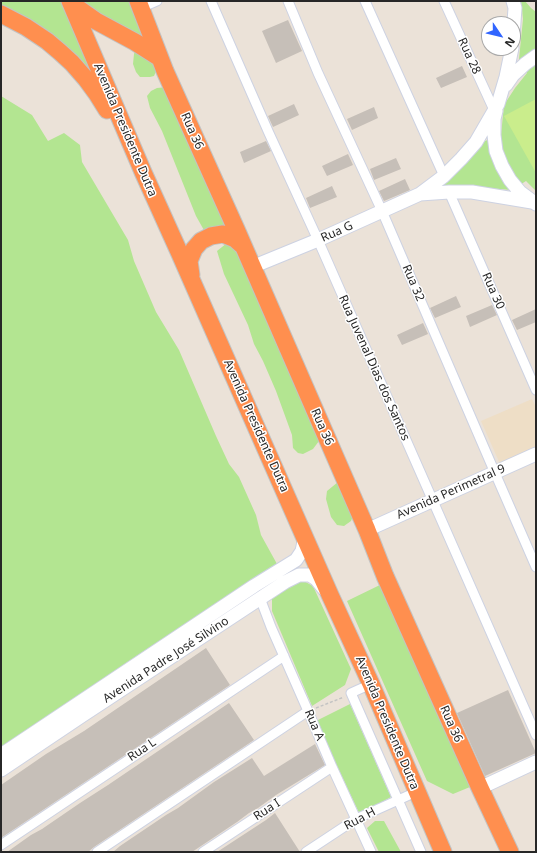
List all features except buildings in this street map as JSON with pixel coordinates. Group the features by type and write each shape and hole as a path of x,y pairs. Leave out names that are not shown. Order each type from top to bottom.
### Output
{"highway":[{"path":"71,1 96,22 135,42 160,58"},
{"name":"Avenida Presidente Dutra","path":"71,1 143,172 330,595 371,684 443,852"},
{"name":"Rua 36","path":"139,4 160,58 367,530 385,576 510,852"},
{"path":"1,14 26,27 46,40 72,63 97,94 143,172"},
{"path":"192,280 189,261 194,249 201,241 211,236 223,234 235,239 244,247"}],"main road":[{"path":"513,1 515,8 514,16"},
{"path":"510,56 494,119 496,151 510,180 520,192 535,205"},
{"path":"420,194 444,176 476,142 513,75 536,56"},
{"path":"420,194 472,192 535,205"},
{"name":"Rua G","path":"252,267 318,240 420,194"},
{"name":"Avenida Perimetral 9","path":"367,530 536,454"},
{"name":"Avenida Padre José Silvino","path":"1,755 254,586 296,560 302,551 304,542 302,530"},
{"name":"Avenida Padre José Silvino","path":"1,770 285,582 299,575 310,575 316,579 330,595"},
{"path":"480,788 536,762"}],"street":[{"path":"139,4 157,1"},
{"name":"Rua Juvenal Dias dos Santos","path":"211,1 536,735"},
{"name":"Rua 32","path":"288,1 318,73 382,211 494,473 536,567"},
{"path":"365,1 444,176"},
{"name":"Rua 28","path":"444,1 496,107"},
{"name":"Rua 30","path":"450,192 536,390"},
{"name":"Rua A","path":"260,598 271,627 332,767 371,852"},
{"name":"Rua L","path":"1,845 284,656"},
{"path":"371,684 351,693 421,852"},
{"path":"97,852 308,711"},
{"name":"Rua I","path":"203,852 332,767"},
{"name":"Rua H","path":"306,852 356,819 416,792"}],"path":[{"path":"308,711 351,693"}],"shaded area":[{"path":"532,399 536,407 536,449 500,464 481,421"}],"green space":[{"path":"61,1 101,89 1,9 1,2"},
{"path":"77,1 135,1 158,55"},
{"path":"521,1 525,1 536,12 536,191 526,181 512,190 440,186 466,162 485,141 501,135 504,105 527,73 519,59 519,56 521,56 523,19"},
{"path":"135,51 159,65 154,76 140,77 136,72 133,64"},
{"path":"167,87 230,217 223,230 205,232 196,216 162,131 150,108 147,96 151,91 157,88"},
{"path":"1,96 32,115 48,141 64,133 80,145 82,162 128,240 134,261 156,312 179,350 229,464 239,477 256,515 261,535 277,564 129,661 1,752"},
{"path":"536,99 536,173 504,116"},
{"path":"227,243 236,245 319,441 313,449 303,454 298,453 293,448 292,435 276,391 254,344 248,325 224,274 217,251"},
{"path":"338,482 357,507 351,521 344,526 337,525 331,517 326,499 327,491"},
{"path":"298,578 313,586 351,669 345,685 312,706 272,611 272,597"},
{"path":"384,583 469,772 470,787 453,794 427,781 347,601"},
{"path":"350,704 391,797 360,815 316,721"},
{"path":"375,821 384,821 401,852 379,852 367,828"}]}
